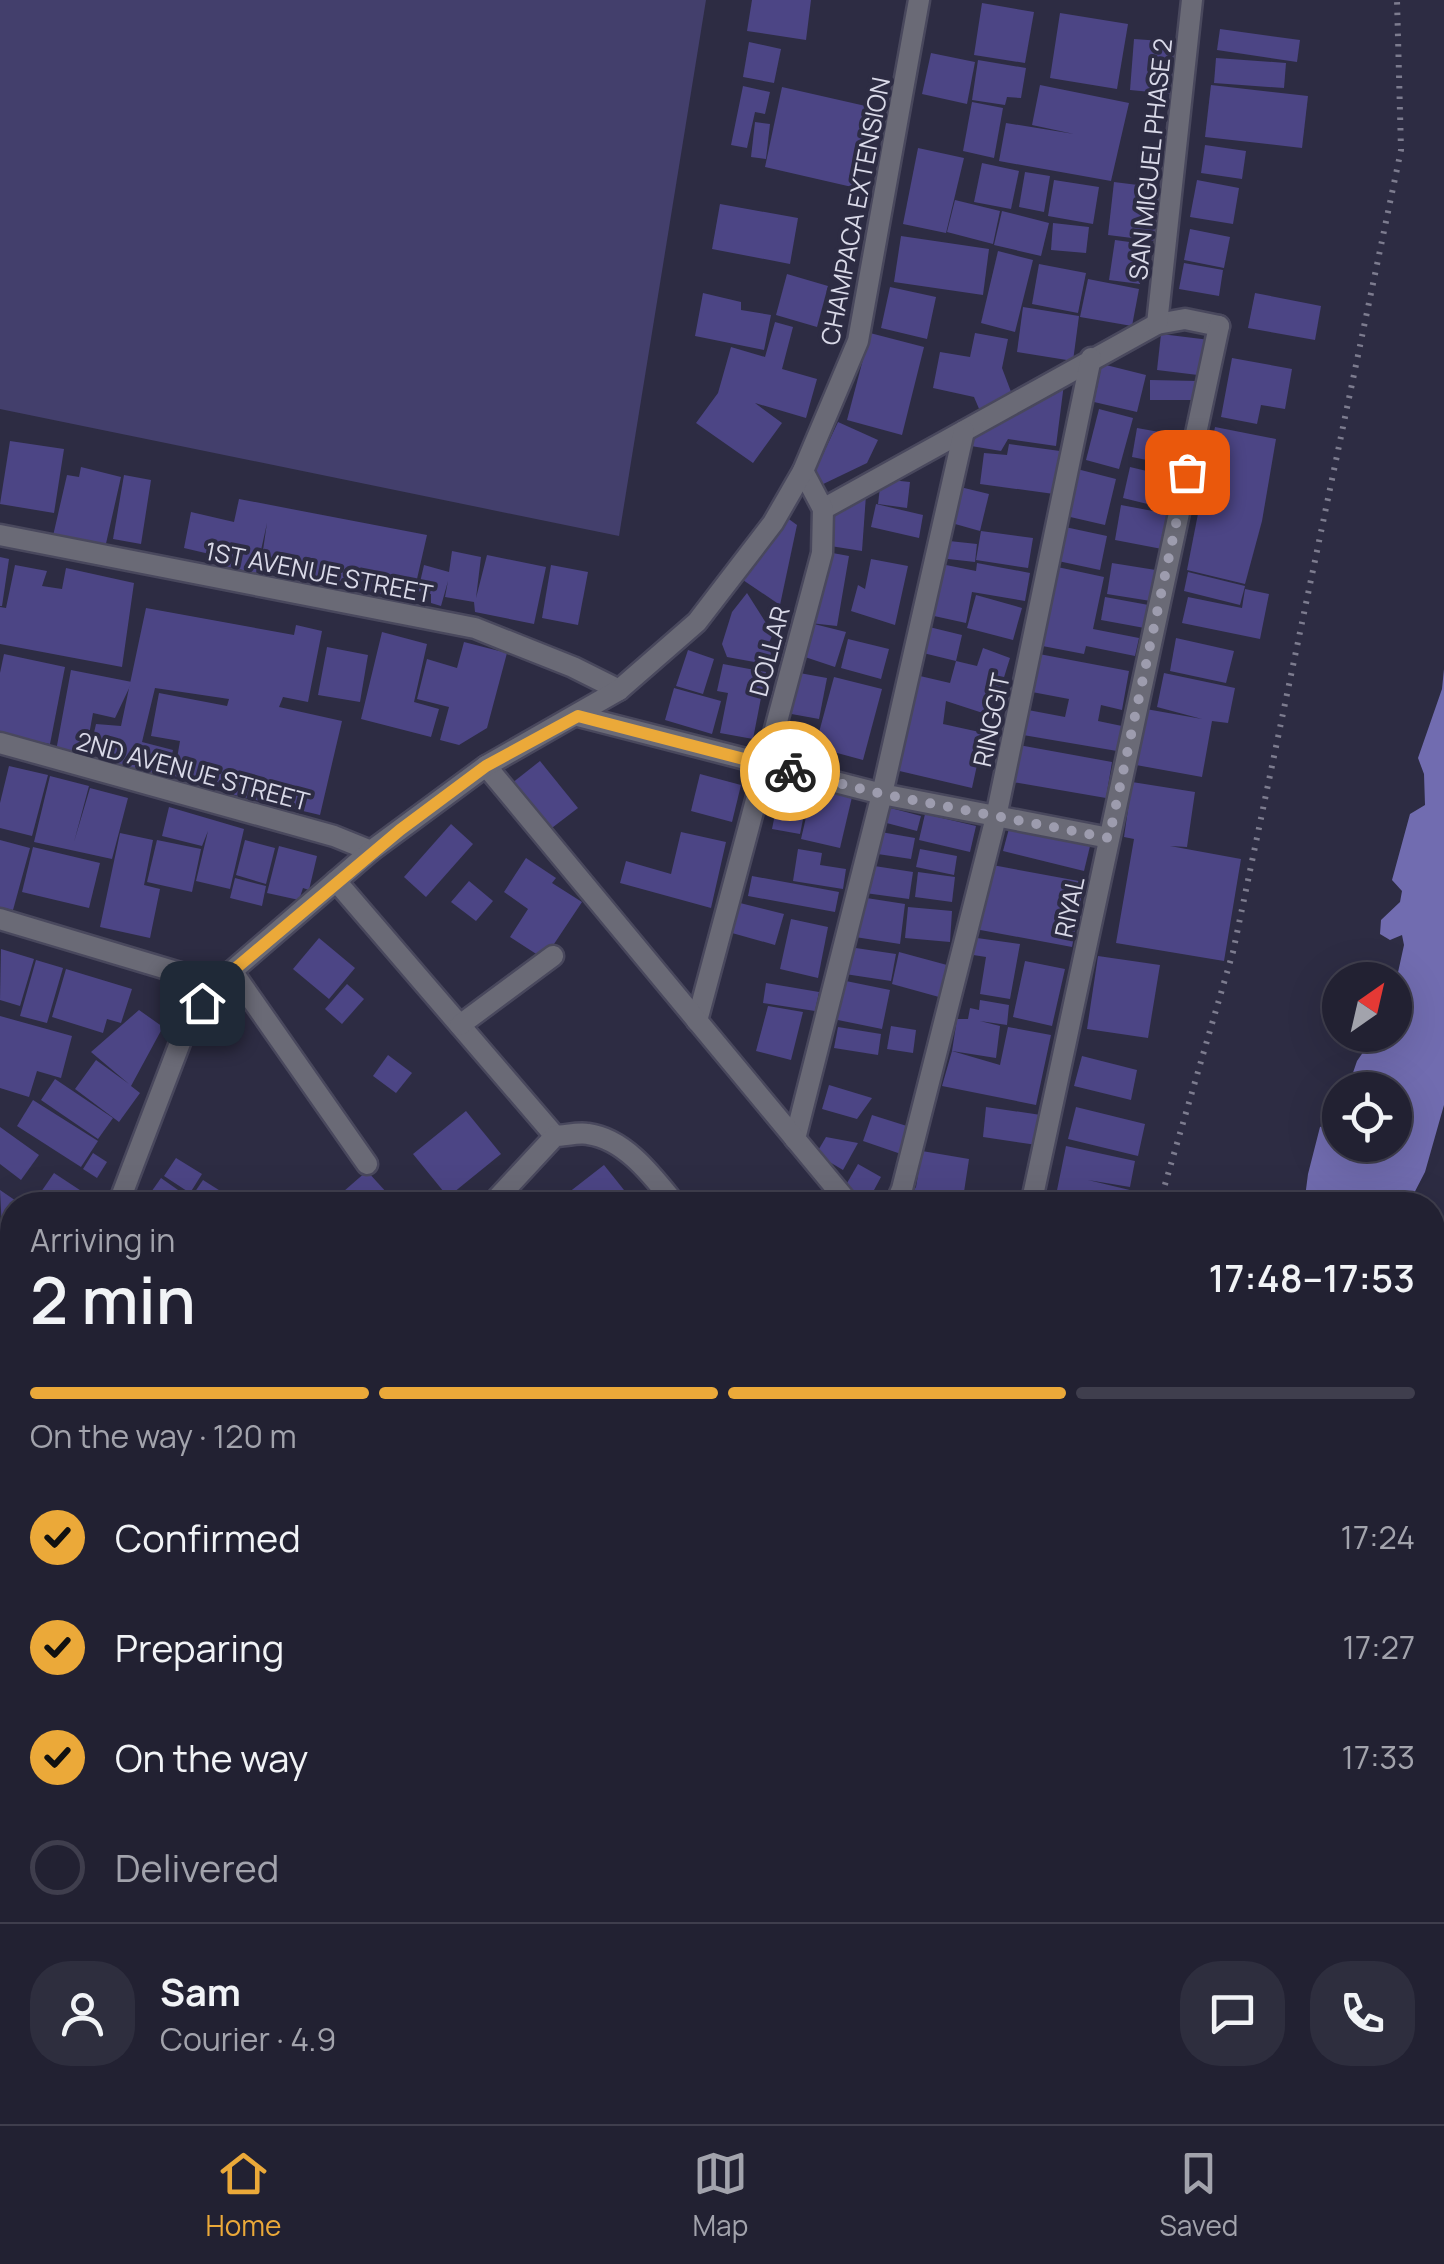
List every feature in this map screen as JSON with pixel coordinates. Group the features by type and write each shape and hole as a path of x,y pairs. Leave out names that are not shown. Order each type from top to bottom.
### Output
{"street":[{"name":"CHAMPACA EXTENSION","path":"123,1192 188,1022 225,978 336,880 486,766 618,690 697,622 772,523 803,471 858,341 919,0"},
{"name":"SAN MIGUEL PHASE 2","path":"1157,324 1192,0"},
{"name":"RIYAL","path":"1033,1192 1219,326 1185,319 1157,324"},
{"path":"803,471 823,509 1157,324"},
{"name":"RINGGIT","path":"900,1192 996,817 1091,358"},
{"path":"794,1138 882,794 964,431"},
{"name":"DOLLAR","path":"697,1021 822,552 823,509"},
{"name":"1ST AVENUE STREET","path":"0,535 476,628 573,667 618,690"},
{"path":"578,716 882,794 1109,838"},
{"name":"2ND AVENUE STREET","path":"0,743 334,836 371,852"},
{"path":"486,766 839,1192"},
{"path":"336,880 555,1136"},
{"path":"0,919 225,978 367,1164"},
{"path":"460,1025 553,956"},
{"path":"503,1192 555,1136 586,1133 607,1140 646,1168 665,1192"}],"path":[{"path":"1163,1192 1233,952 1401,150 1398,0"}],"shaded area":[{"path":"0,0 706,0 619,536 0,409"},
{"path":"1444,669 1444,1105 1425,1172 1415,1192 1306,1192 1322,1126 1322,1162 1412,1162 1412,1072 1353,1072 1363,1052 1412,1052 1412,962 1400,962 1402,935 1390,940 1380,934 1381,920 1400,902 1402,891 1392,880 1410,814 1425,805 1424,774 1418,758 1442,689"}],"building":[{"path":"752,0 811,0 806,40 747,31"},
{"path":"982,3 1034,12 1025,63 974,55"},
{"path":"1060,13 1128,24 1117,89 1050,78"},
{"path":"1220,29 1300,40 1297,62 1217,50"},
{"path":"1134,39 1176,42 1172,94 1130,90"},
{"path":"749,42 781,49 774,83 743,77"},
{"path":"931,53 975,62 967,104 922,94"},
{"path":"1216,58 1286,63 1284,88 1214,83"},
{"path":"978,60 1026,68 1021,98 1007,97 1005,105 972,100"},
{"path":"1040,85 1129,103 1111,181 999,161 1006,123 1074,134 1032,125"},
{"path":"1211,85 1308,96 1302,148 1205,137"},
{"path":"743,86 770,92 765,114 755,112 747,148 731,145"},
{"path":"782,87 870,107 852,187 765,167"},
{"path":"972,102 1003,108 994,158 963,151"},
{"path":"755,122 770,124 766,159 751,157"},
{"path":"1205,145 1246,151 1242,179 1201,173"},
{"path":"918,148 964,158 946,233 903,224"},
{"path":"982,163 1019,171 1011,209 974,202"},
{"path":"1025,172 1050,176 1044,212 1019,207"},
{"path":"1054,180 1099,187 1093,224 1048,216"},
{"path":"1197,180 1239,188 1233,224 1190,217"},
{"path":"1114,182 1162,188 1156,241 1108,235"},
{"path":"955,200 1000,211 993,244 947,232"},
{"path":"720,204 798,218 790,264 712,249"},
{"path":"1002,211 1049,223 1041,256 994,245"},
{"path":"1053,223 1089,227 1086,253 1051,250"},
{"path":"1190,229 1230,237 1224,268 1184,260"},
{"path":"901,236 989,249 983,295 894,282"},
{"path":"1115,240 1144,244 1140,284 1109,280"},
{"path":"998,251 1033,260 1015,332 981,323"},
{"path":"1184,263 1223,270 1219,296 1179,289"},
{"path":"1039,264 1086,273 1078,313 1032,304"},
{"path":"787,274 828,286 817,327 776,315"},
{"path":"1088,279 1139,289 1132,326 1080,317"},
{"path":"890,287 936,297 927,339 881,328"},
{"path":"703,293 741,302 741,310 771,315 764,350 695,336"},
{"path":"1255,293 1321,306 1315,340 1248,328"},
{"path":"1023,307 1079,316 1073,361 1017,352"},
{"path":"775,322 793,327 782,369 817,379 806,418 755,403 782,423 753,463 696,423 718,393 731,347 765,357"},
{"path":"870,333 924,347 902,435 847,420"},
{"path":"975,333 1008,339 1002,368 1013,397 980,411 974,397 933,388 940,352 970,357"},
{"path":"1161,334 1210,340 1206,376 1157,370"},
{"path":"1232,358 1292,369 1285,409 1261,405 1257,424 1221,417"},
{"path":"1102,364 1146,375 1137,412 1094,402"},
{"path":"1150,380 1198,381 1198,400 1150,400"},
{"path":"1064,384 1056,446 1008,439 1001,451 965,445 971,432"},
{"path":"1099,409 1133,418 1119,469 1086,460"},
{"path":"838,422 878,440 867,463 817,487 817,467"},
{"path":"1215,427 1276,439 1262,521 1245,584 1187,570"},
{"path":"1137,428 1187,437 1181,467 1132,457"},
{"path":"10,441 64,449 54,513 0,504"},
{"path":"1009,444 1060,451 1054,494 980,484 984,453 1007,455"},
{"path":"81,467 121,477 105,548 53,536 67,475 79,477"},
{"path":"1130,467 1176,478 1168,509 1123,498"},
{"path":"1077,469 1116,479 1105,525 1066,516"},
{"path":"124,475 151,480 141,544 113,539"},
{"path":"881,479 910,482 907,508 878,504"},
{"path":"956,486 989,494 980,531 948,522"},
{"path":"866,495 862,551 824,545 831,510"},
{"path":"239,499 427,535 412,601 313,579 315,574 261,564 267,523 256,573 220,565 218,556 184,548 191,512 234,522"},
{"path":"876,504 923,515 919,538 871,527"},
{"path":"1121,505 1169,514 1162,549 1115,540"},
{"path":"786,517 797,525 780,605 740,578"},
{"path":"1065,527 1107,536 1100,570 1058,561"},
{"path":"981,531 1033,538 1028,568 976,560"},
{"path":"940,540 977,544 975,562 939,558"},
{"path":"452,551 481,557 476,598 487,555 546,567 534,624 475,612 474,602 445,597 448,581 441,606 431,603 431,594 418,591 424,565 449,572"},
{"path":"827,552 849,556 837,626 810,623 846,632 835,667 799,655"},
{"path":"0,557 9,559 2,606 0,606"},
{"path":"871,559 908,566 895,625 851,611 858,585 865,589"},
{"path":"936,563 976,571 977,563 1030,573 1025,601 972,592 966,623 925,614"},
{"path":"1112,563 1162,571 1157,602 1107,594"},
{"path":"15,565 47,571 42,586 62,589 66,568 134,583 122,667 0,644 0,607 6,608"},
{"path":"551,565 588,572 578,625 542,618"},
{"path":"1048,565 1104,577 1093,629 1139,638 1135,656 1086,646 1084,654 1032,644"},
{"path":"1188,572 1245,586 1240,605 1184,591"},
{"path":"1245,589 1269,594 1260,639 1182,623 1188,597 1242,608"},
{"path":"747,593 773,634 768,645 771,654 765,664 727,657 722,644 732,612"},
{"path":"976,595 1022,608 1013,640 967,628"},
{"path":"1105,597 1154,606 1150,629 1101,620"},
{"path":"146,608 294,635 296,625 322,631 308,702 283,697 279,707 342,721 320,815 235,795 212,783 174,776 180,741 151,736 159,693 227,706 229,699 155,688 142,742 173,750 166,781 112,768 116,754 90,750 96,724 121,726"},
{"path":"925,626 962,635 956,661 919,652"},
{"path":"382,632 427,644 414,702 439,709 431,737 361,719"},
{"path":"1176,638 1234,651 1226,683 1170,671"},
{"path":"848,639 889,649 881,679 841,668"},
{"path":"464,642 507,653 487,728 459,745 440,740 449,707 417,699 427,659 457,668"},
{"path":"327,647 368,655 360,702 318,695"},
{"path":"983,648 1010,658 992,716 946,701 943,724 984,733 972,788 891,769 906,701 914,704 920,676 950,683 956,661 977,666"},
{"path":"688,650 714,659 703,694 676,686"},
{"path":"4,654 65,667 50,744 0,734 0,673"},
{"path":"1039,654 1129,671 1122,710 1101,705 1098,721 1122,726 1117,751 1023,735 1028,710 1065,717 1069,699 1032,692"},
{"path":"723,664 766,672 753,739 720,733 728,693 717,691"},
{"path":"71,670 132,682 115,718 93,713 85,757 56,751"},
{"path":"794,672 827,678 819,719 786,713"},
{"path":"1164,673 1235,688 1228,723 1212,721 1202,777 1136,765 1146,709 1202,719 1157,707"},
{"path":"834,677 882,689 863,760 815,747"},
{"path":"674,688 721,701 712,734 665,720"},
{"path":"777,720 812,726 806,760 771,754"},
{"path":"1013,744 1112,762 1106,798 1007,781"},
{"path":"540,761 578,808 544,834 507,787"},
{"path":"9,766 48,775 32,836 0,828 0,803"},
{"path":"700,774 741,785 732,822 691,811"},
{"path":"50,776 89,786 74,842 90,788 128,798 112,859 34,842"},
{"path":"1132,782 1195,792 1187,847 1170,846 1241,859 1224,961 1116,943 1134,839 1124,837"},
{"path":"781,784 809,790 800,834 772,829"},
{"path":"813,787 852,797 840,848 801,839"},
{"path":"883,806 921,816 917,831 879,821"},
{"path":"169,807 244,829 230,889 196,881 208,831 202,846 162,836"},
{"path":"925,814 976,826 970,852 919,840"},
{"path":"1011,821 1091,842 1084,871 1003,851"},
{"path":"451,824 473,844 426,897 404,877"},
{"path":"875,831 915,838 911,859 871,853"},
{"path":"681,832 726,842 711,908 620,883 626,861 671,874"},
{"path":"120,833 153,840 144,885 160,889 150,938 100,927"},
{"path":"0,840 30,848 13,910 0,907"},
{"path":"157,840 201,849 192,892 147,882"},
{"path":"245,840 275,848 266,884 236,875"},
{"path":"279,846 317,856 309,890 303,888 299,900 267,893"},
{"path":"33,847 100,863 89,908 22,892"},
{"path":"798,849 822,853 820,865 846,869 843,889 793,881"},
{"path":"920,849 957,856 954,875 916,867"},
{"path":"526,858 556,878 552,883 582,902 544,959 510,937 528,909 504,892"},
{"path":"987,864 1084,882 1072,947 975,929"},
{"path":"868,865 913,872 909,899 865,893"},
{"path":"918,872 955,877 952,902 915,897"},
{"path":"752,876 839,892 835,912 748,896"},
{"path":"235,878 266,886 262,906 230,898"},
{"path":"469,881 493,901 476,921 451,902"},
{"path":"860,897 905,904 900,944 855,937"},
{"path":"740,903 784,914 775,945 732,933"},
{"path":"908,907 952,911 950,942 905,938"},
{"path":"791,919 828,927 818,978 780,969"},
{"path":"970,937 1020,944 1010,999 980,994 986,957 967,954"},
{"path":"319,938 355,968 329,999 293,969"},
{"path":"849,947 896,954 891,981 845,974"},
{"path":"1,949 34,959 20,1006 0,1000"},
{"path":"899,952 947,965 939,997 892,984"},
{"path":"1098,956 1160,965 1148,1038 1087,1029"},
{"path":"36,960 63,968 47,1023 20,1016"},
{"path":"1025,961 1065,969 1052,1026 1013,1017"},
{"path":"66,969 132,989 121,1023 107,1019 103,1033 52,1017"},
{"path":"841,980 890,990 882,1029 833,1019"},
{"path":"766,983 819,992 815,1011 763,1003"},
{"path":"347,984 364,999 342,1024 325,1009"},
{"path":"980,1000 1009,1005 1007,1025 980,1021 1000,1026 996,1058 952,1051 957,1019 968,1019 970,1008 979,1010"},
{"path":"768,1006 803,1012 791,1060 756,1051"},
{"path":"139,1010 163,1027 131,1086 140,1093 119,1122 75,1089 96,1060 129,1084 91,1052"},
{"path":"0,1016 72,1036 61,1078 37,1071 29,1097 0,1088"},
{"path":"891,1026 916,1030 913,1053 887,1049"},
{"path":"838,1027 881,1034 878,1055 834,1048"},
{"path":"1008,1027 1051,1035 1036,1105 942,1086 952,1051 1000,1065"},
{"path":"388,1055 412,1073 396,1093 373,1076"},
{"path":"1082,1056 1137,1070 1131,1100 1074,1086"},
{"path":"55,1079 113,1118 98,1139 41,1100"},
{"path":"829,1085 872,1098 857,1119 822,1109"},
{"path":"33,1100 98,1141 81,1167 17,1126"},
{"path":"986,1107 1041,1115 1037,1145 983,1137"},
{"path":"1076,1107 1145,1124 1138,1156 1068,1139"},
{"path":"466,1111 501,1154 454,1192 444,1192 413,1154"},
{"path":"872,1115 910,1127 901,1154 863,1141"},
{"path":"0,1127 39,1155 21,1180 0,1164"},
{"path":"826,1137 858,1143 843,1170 816,1154"},
{"path":"1066,1146 1135,1161 1130,1187 1088,1180 1138,1192 1057,1192"},
{"path":"922,1151 969,1159 964,1192 913,1192"},
{"path":"93,1153 107,1162 97,1178 83,1169"},
{"path":"176,1158 202,1174 191,1192 164,1176"},
{"path":"858,1164 881,1177 873,1192 843,1190"},
{"path":"604,1165 626,1192 569,1192"},
{"path":"367,1171 386,1192 343,1192"},
{"path":"54,1173 83,1192 41,1192"},
{"path":"161,1178 181,1192 151,1192"},
{"path":"203,1180 222,1192 195,1192"}],"way so far":[{"path":"790,771 882,794 1109,838 1187,472"}],"route":[{"path":"202,1003 217,984 371,852 486,766 578,716 790,771"}]}
